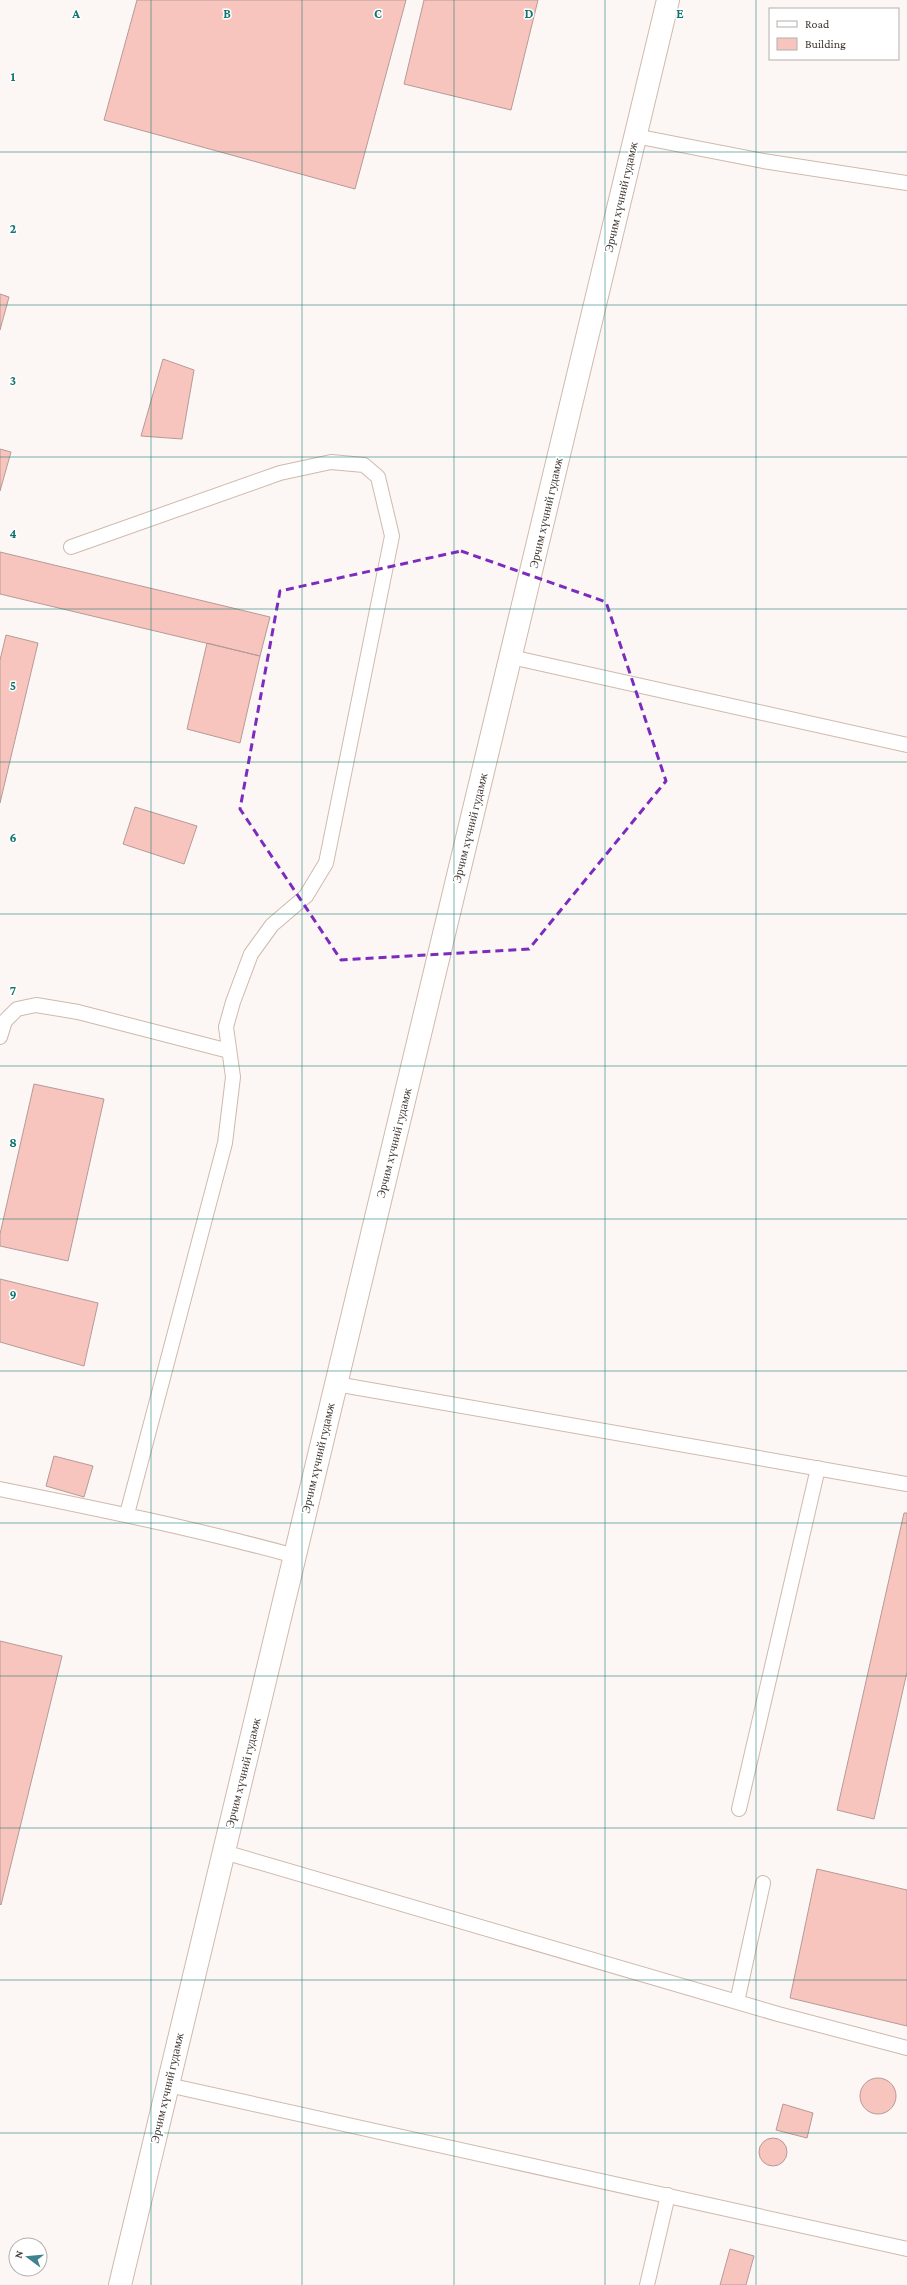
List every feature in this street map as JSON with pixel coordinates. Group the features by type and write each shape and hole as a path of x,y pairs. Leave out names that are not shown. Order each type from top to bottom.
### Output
{"main road":[{"name":"Эрчим хүчний гудамж","path":"120,2285 668,0"}],"lane":[{"path":"635,136 763,161 907,182"},
{"path":"71,547 280,473 331,462 364,465 378,477 392,536 326,863 306,896 272,925 251,954 226,1027 233,1077 225,1143 126,1514"},
{"path":"511,657 907,745"},
{"path":"0,1037 5,1021 17,1009 36,1005 78,1012 229,1051"},
{"path":"336,1384 907,1484"},
{"path":"739,1809 818,1468"},
{"path":"0,1490 126,1514 221,1536 295,1556"},
{"path":"224,1852 737,2002 907,2048"},
{"path":"737,2002 763,1882"},
{"path":"168,2085 907,2249"},
{"path":"647,2285 668,2196"}],"highlighted area":[{"path":"461,551 606,602 666,781 529,949 341,960 240,809 280,591"}],"building":[{"path":"137,0 406,0 355,189 104,120"},
{"path":"424,0 538,0 511,110 404,84"},
{"path":"0,294 9,297 0,330"},
{"path":"163,359 194,370 182,439 141,436"},
{"path":"0,449 11,452 0,491"},
{"path":"0,552 270,617 260,656 0,594"},
{"path":"6,635 38,643 0,803 0,660"},
{"path":"207,643 260,656 240,743 187,729"},
{"path":"135,807 197,826 184,864 123,844"},
{"path":"34,1084 104,1099 68,1261 0,1246 0,1234"},
{"path":"0,1279 98,1303 84,1366 0,1342"},
{"path":"54,1456 93,1466 84,1497 46,1486"},
{"path":"904,1513 907,1513 907,1672 874,1819 837,1810"},
{"path":"0,1641 62,1656 1,1905 0,1904"},
{"path":"817,1869 907,1890 907,2026 790,1998"},
{"path":"878,2078 888,2081 893,2086 896,2096 893,2106 888,2111 878,2114 868,2111 863,2106 860,2096 863,2086 868,2081"},
{"path":"783,2104 813,2113 807,2138 776,2130"},
{"path":"773,2138 783,2142 787,2152 783,2162 773,2166 763,2162 759,2152 763,2142"},
{"path":"730,2249 754,2256 746,2285 720,2285"}]}
